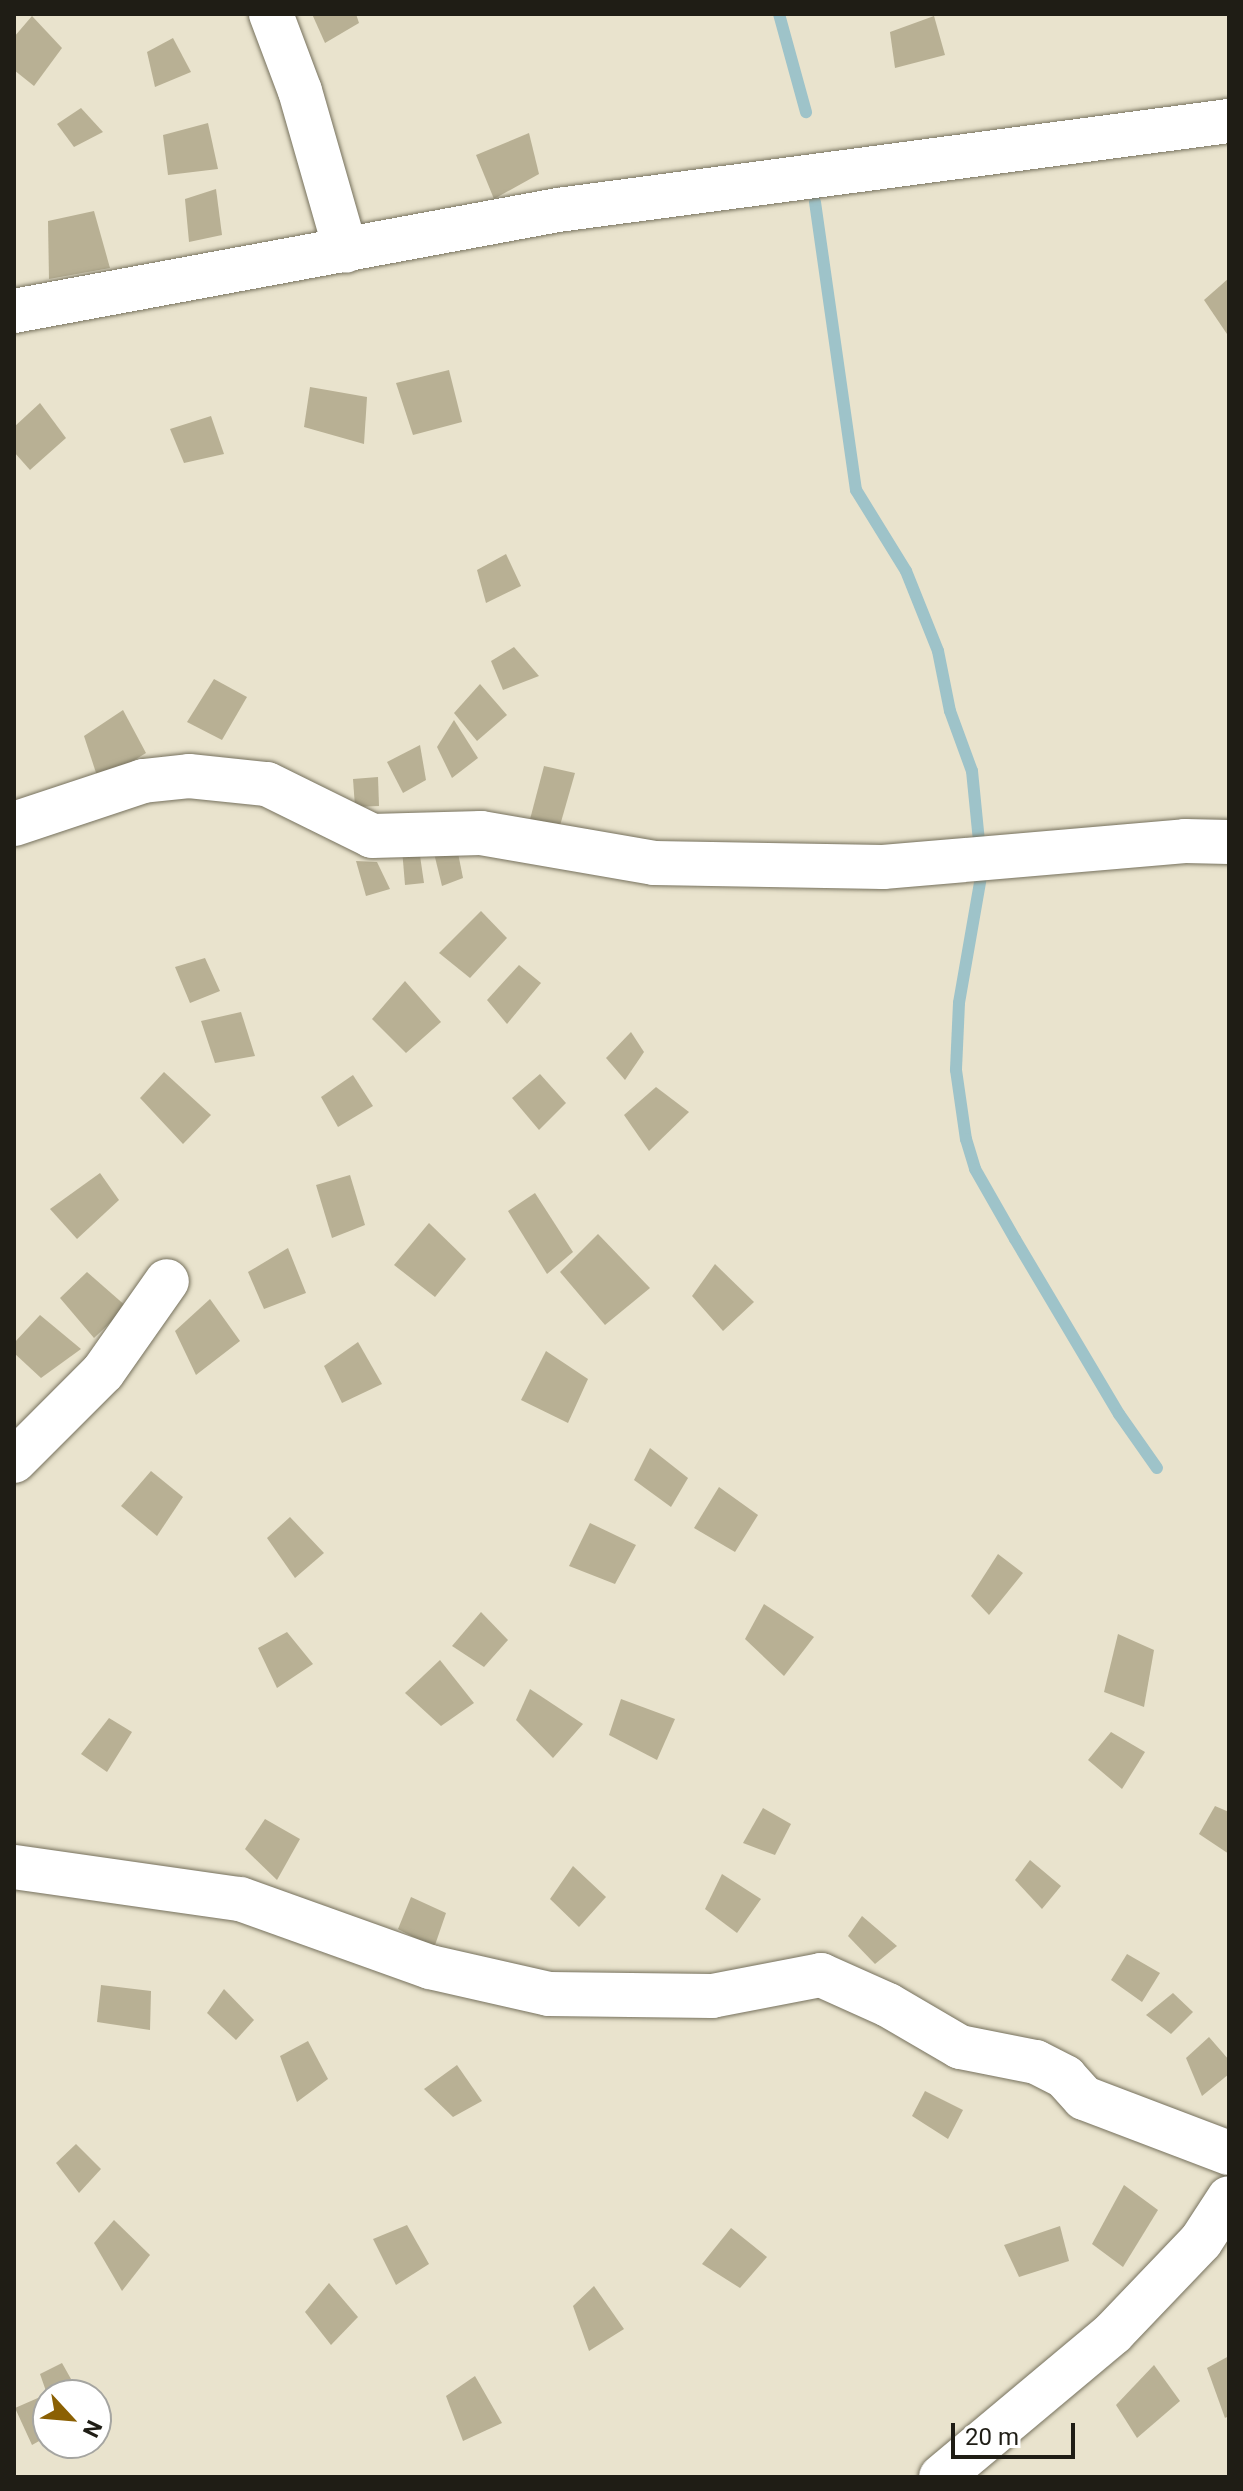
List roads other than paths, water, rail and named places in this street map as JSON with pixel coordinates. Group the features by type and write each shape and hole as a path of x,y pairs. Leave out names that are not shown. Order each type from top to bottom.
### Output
{"street":[{"path":"271,14 300,91 346,251"},
{"path":"14,311 558,210 1229,121"},
{"path":"14,824 143,781 189,776 267,784 372,836 481,833 654,863 883,867 1185,841 1229,842"},
{"path":"14,1461 103,1372 167,1281"},
{"path":"14,1867 240,1899 430,1967 549,1994 712,1996 821,1975 888,2005 950,2043 1036,2062 1065,2077 1084,2098 1229,2153"},
{"path":"941,2477 1113,2333 1201,2241 1229,2198"}],"waterway":[{"path":"779,14 806,112"},
{"path":"815,202 856,490 906,571 938,651 950,711 972,771 982,871 959,1003 956,1070 966,1139 975,1169 1015,1239 1119,1414 1157,1468"}]}
